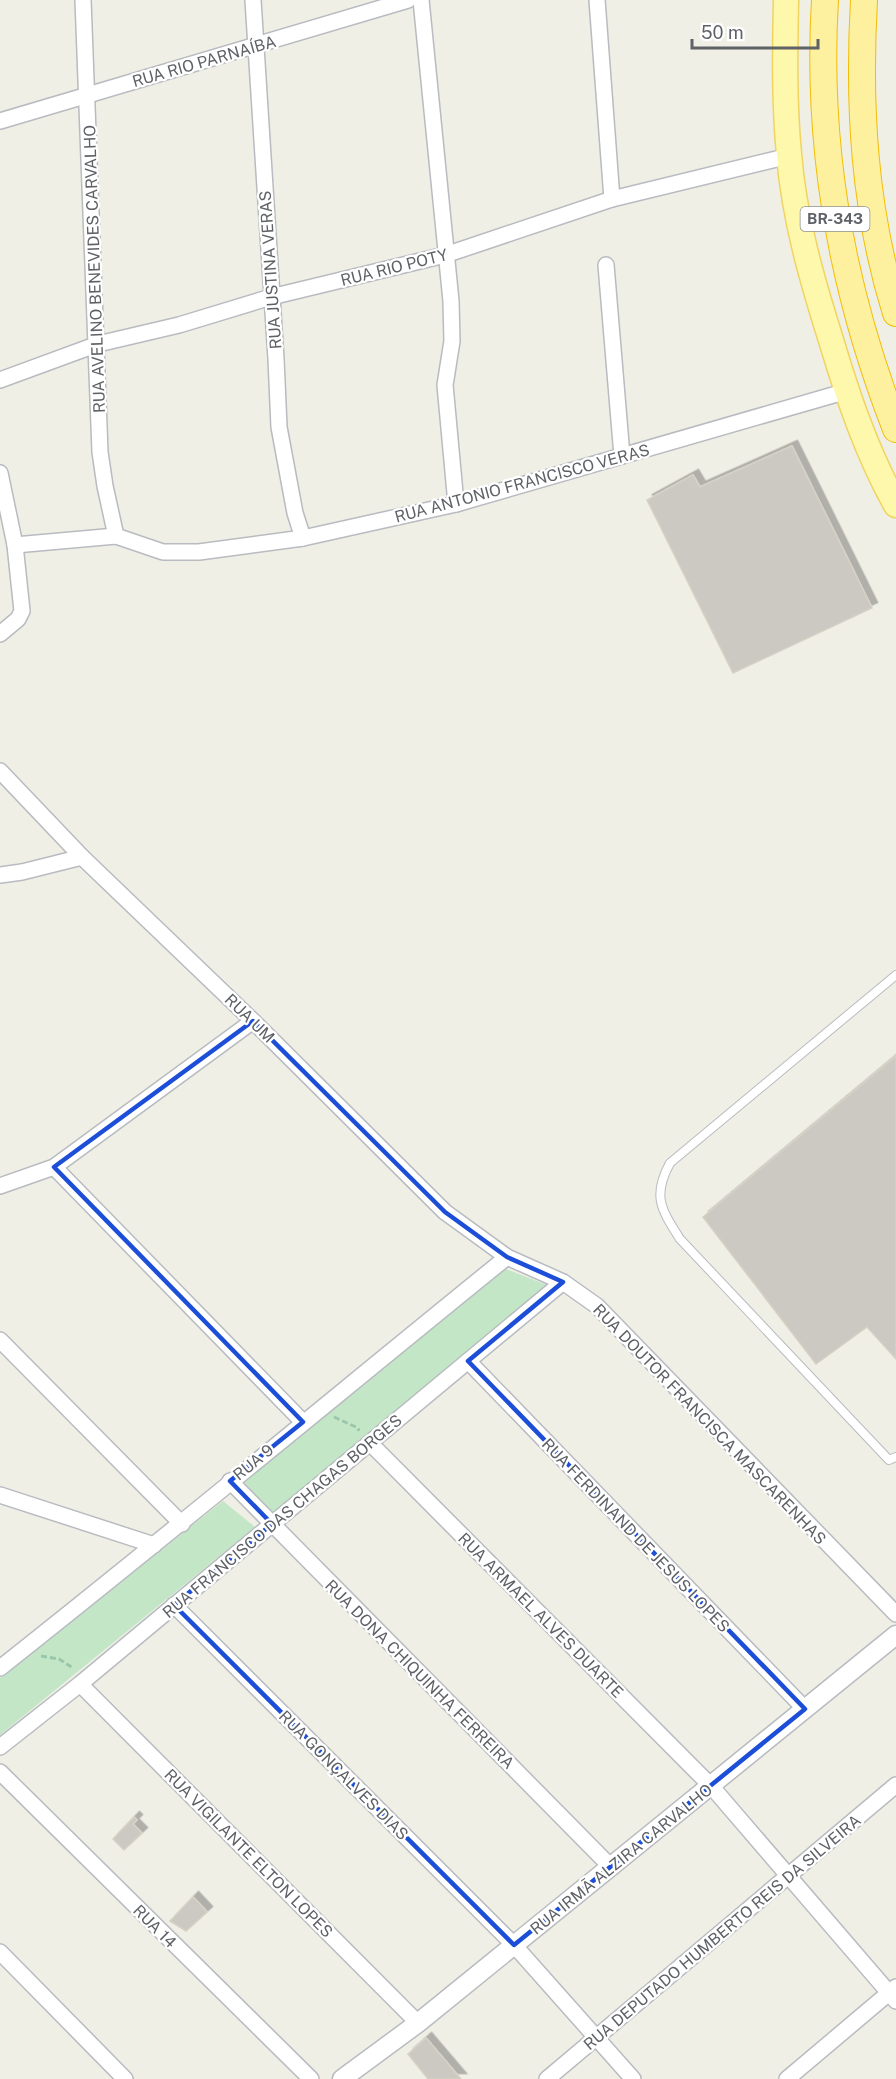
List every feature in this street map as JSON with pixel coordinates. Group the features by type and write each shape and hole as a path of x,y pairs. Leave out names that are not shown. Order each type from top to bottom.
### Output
{"highway":[{"name":"BR-343","path":"825,0 822,82 826,153 834,214 853,301 896,429"},
{"name":"BR-343","path":"864,0 860,85 864,151 871,205 896,313"}],"main road":[{"path":"786,0 785,94 789,156 799,226 816,292 847,391 883,482 896,505"}],"street":[{"name":"RUA AVELINO BENEVIDES CARVALHO","path":"83,0 98,344 100,452 116,536"},
{"name":"RUA JUSTINA VERAS","path":"253,0 279,427 295,513 303,538"},
{"name":"RUA RIO PARNAÍBA","path":"0,122 408,0"},
{"path":"422,0 451,301 452,341 445,385 456,504"},
{"path":"597,0 612,200"},
{"name":"RUA RIO POTY","path":"0,380 98,344 179,325 271,297 445,255 612,200 789,156"},
{"path":"606,265 622,456"},
{"name":"RUA ANTONIO FRANCISCO VERAS","path":"15,545 116,536 163,552 179,552 303,538 456,504 847,391"},
{"path":"0,634 18,619 22,611 15,545 1,482"},
{"name":"RUA UM","path":"0,771 82,857 253,1021 445,1212 507,1257"},
{"path":"0,875 82,857"},
{"path":"0,1186 54,1167 253,1021"},
{"path":"54,1167 303,1422"},
{"name":"RUA DOUTOR FRANCISCA MASCARENHAS","path":"507,1257 563,1282 597,1306 896,1614"},
{"name":"RUA 9","path":"3,1663 22,1651 182,1524 230,1481 507,1257"},
{"name":"RUA FRANCISCO DAS CHAGAS BORGES","path":"0,1747 80,1684 563,1282"},
{"path":"0,1340 182,1524"},
{"name":"RUA FERDINAND DE JESUS LOPES","path":"468,1361 805,1709"},
{"name":"RUA ARMAEL ALVES DUARTE","path":"370,1443 712,1787 894,1994"},
{"name":"RUA DONA CHIQUINHA FERREIRA","path":"230,1481 610,1866"},
{"path":"0,1495 154,1545"},
{"name":"RUA GONÇALVES DIAS","path":"174,1605 514,1945 633,2079"},
{"name":"RUA IRMÃ ALZIRA CARVALHO","path":"342,2079 418,2023 610,1866 712,1787 896,1635"},
{"name":"RUA VIGILANTE ELTON LOPES","path":"80,1684 418,2023"},
{"name":"RUA 14","path":"0,1772 310,2079"},
{"name":"RUA DEPUTADO HUMBERTO REIS DA SILVEIRA","path":"547,2079 896,1785"},
{"path":"0,1952 125,2079"},
{"path":"791,2078 894,1994"}],"lane":[{"path":"896,975 670,1163 662,1178 659,1193 662,1211 680,1239 889,1460 896,1457"}],"path":[{"path":"317,1411 358,1428 361,1436 370,1443"},
{"path":"22,1651 59,1659 73,1667 80,1684"}],"highlighted area":[{"path":"253,1021 445,1212 507,1257 563,1282 468,1361 805,1709 514,1945 174,1605 272,1524 230,1481 303,1422 54,1167"}],"green space":[{"path":"501,1267 547,1285 273,1513 239,1479"},
{"path":"223,1501 255,1527 0,1735 0,1678"}],"building":[{"path":"792,446 872,608 733,673 647,500 693,475 700,487"},
{"path":"896,1056 896,1359 867,1327 816,1364 703,1217"},
{"path":"134,1817 137,1820 133,1824 142,1833 124,1850 113,1839"},
{"path":"193,1897 207,1912 186,1931 170,1921"},
{"path":"426,2038 461,2079 428,2079 408,2054"}]}
